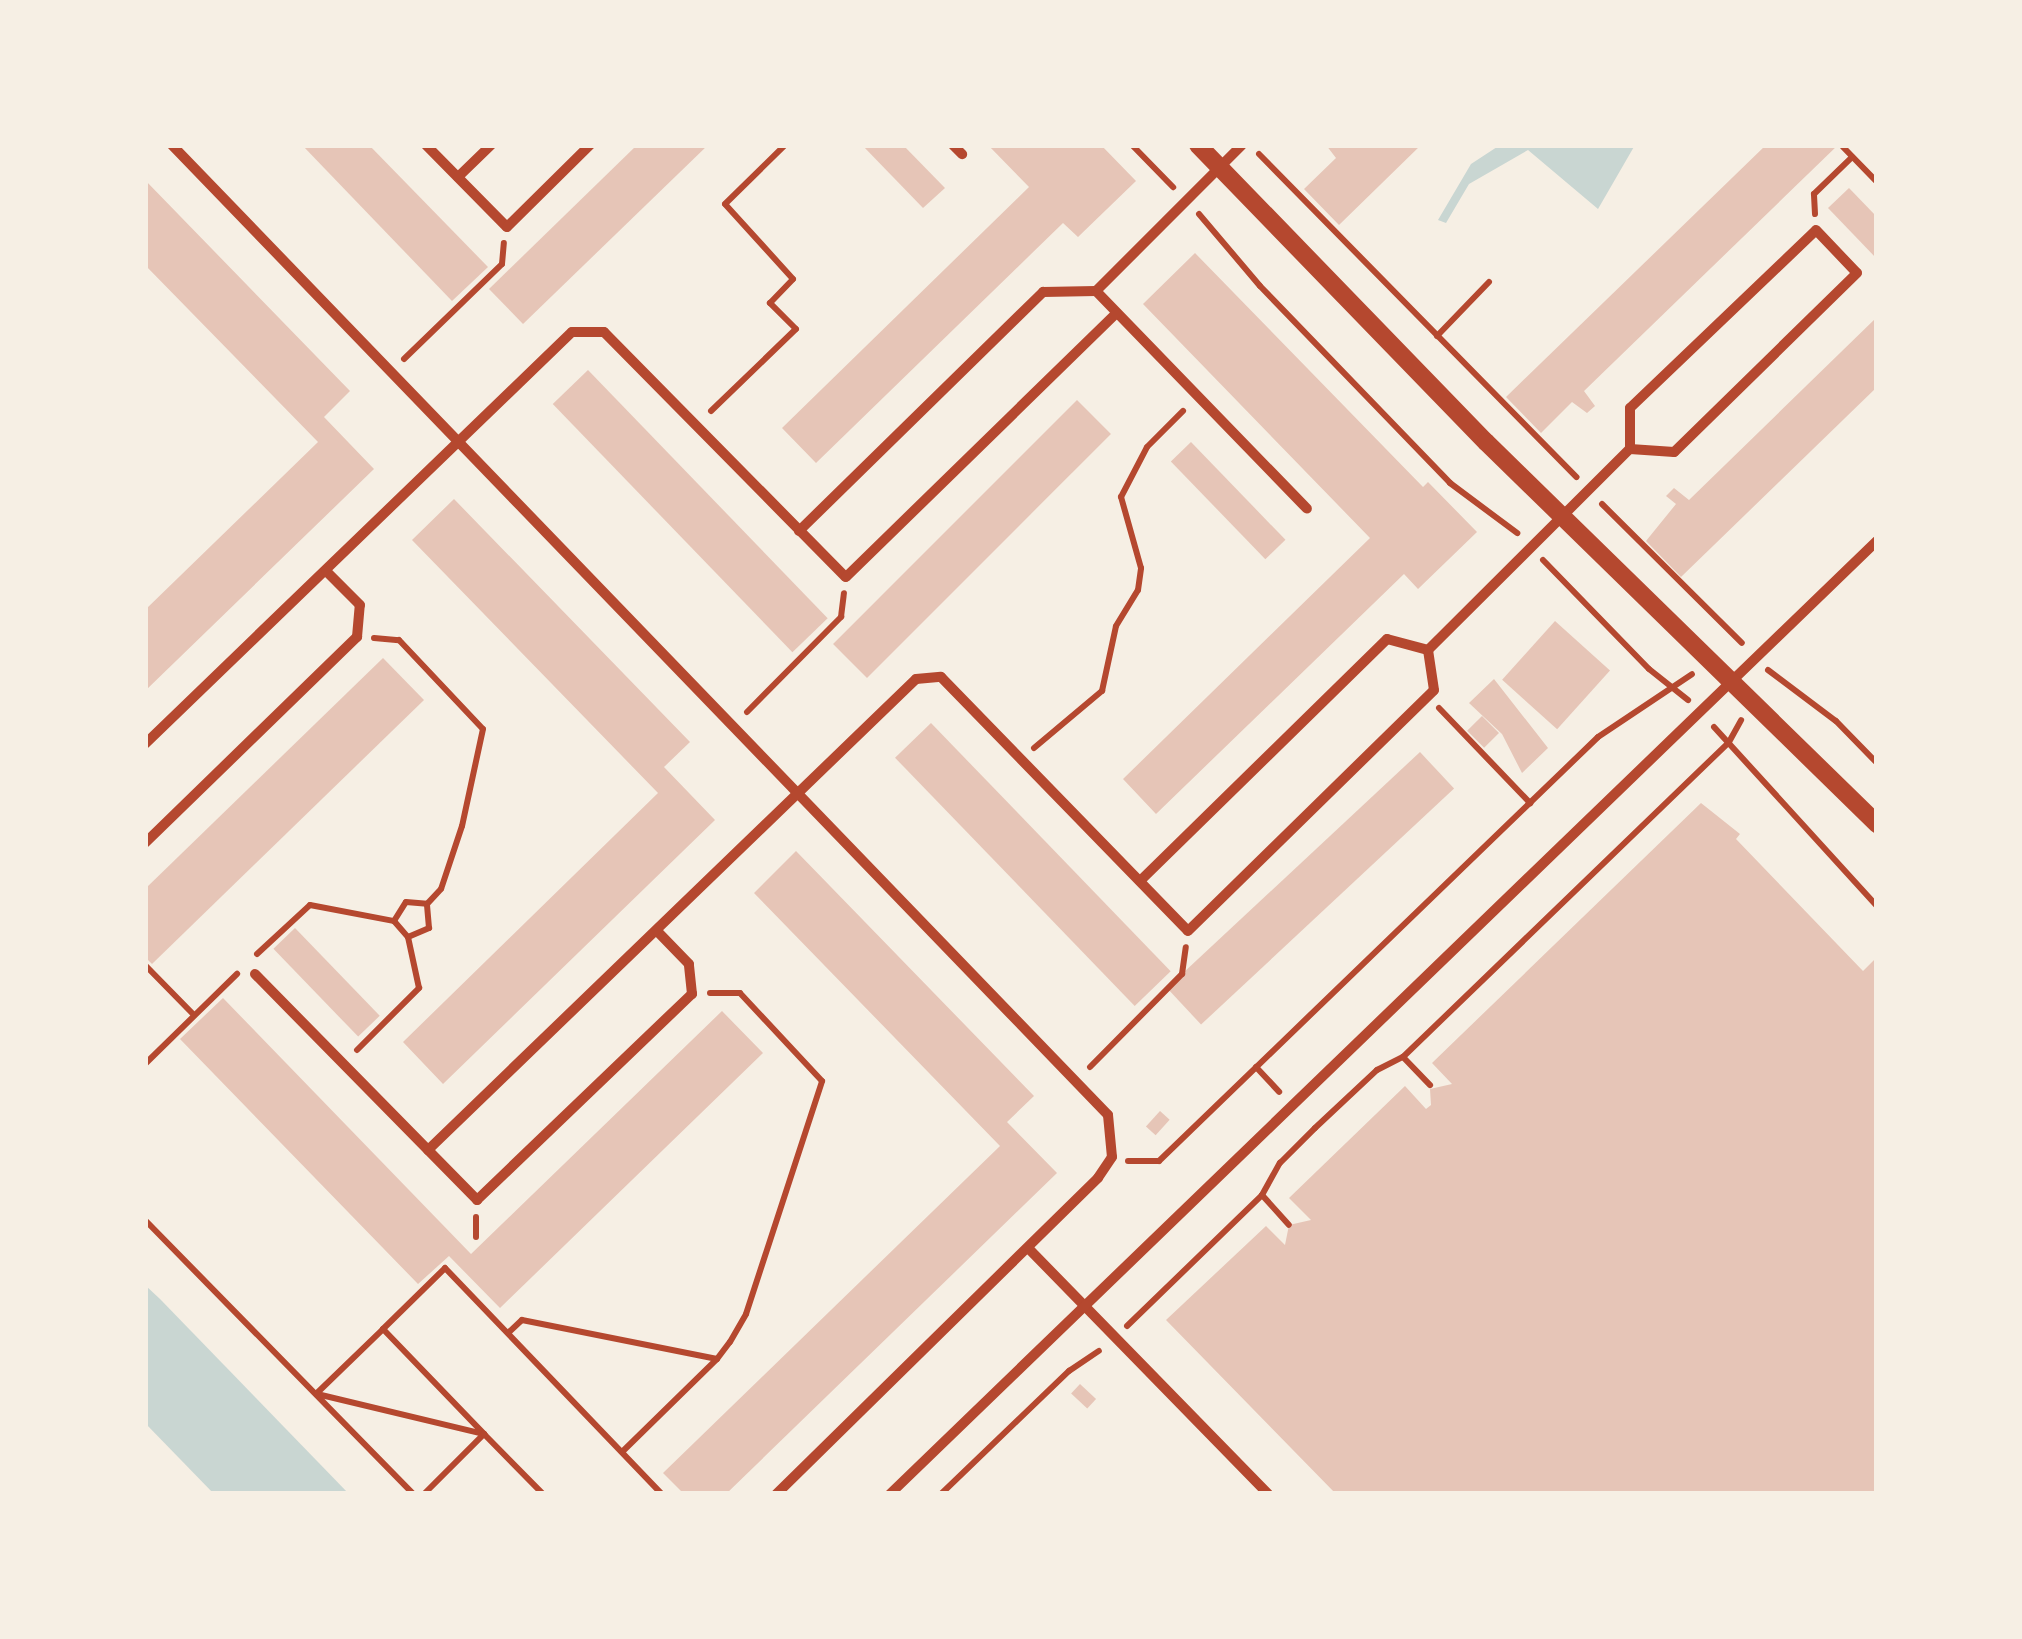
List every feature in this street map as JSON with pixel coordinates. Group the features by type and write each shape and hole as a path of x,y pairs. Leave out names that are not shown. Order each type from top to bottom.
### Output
{"street":[{"path":"172,145 1097,1097 1113,1133 1112,1156 1030,1250 776,1494"},
{"path":"426,145 507,227 590,145"},
{"path":"458,177 491,145"},
{"path":"1198,145 1712,664 1877,824"},
{"path":"799,531 1042,292 1096,291 1246,145"},
{"path":"1428,650 1630,449 1630,408 1816,230 1857,273 1674,452 1630,449"},
{"path":"1096,291 1307,509"},
{"path":"145,744 572,332 584,328 604,332 846,577 1117,313"},
{"path":"890,1494 1877,541"},
{"path":"145,843 357,637 360,605 326,570"},
{"path":"1140,881 1386,640 1428,650"},
{"path":"428,1150 928,674 940,677 1188,931 1434,690 1428,650"},
{"path":"255,974 476,1200 692,994 689,964 656,931"},
{"path":"1030,1250 1268,1494"}],"path":[{"path":"696,426 796,330 770,303 793,279 725,204 785,145"},
{"path":"1132,145 1188,202 1260,286 1450,482 1500,516 1649,669 1672,683 1700,711 1877,906"},
{"path":"1246,145 1756,658 1877,763"},
{"path":"1843,147 1877,182"},
{"path":"1816,230 1814,194 1852,157"},
{"path":"392,372 502,264 507,227"},
{"path":"1437,336 1489,282"},
{"path":"1021,759 1102,691 1116,626 1138,590 1140,568 1120,496 1147,446 1198,396"},
{"path":"733,725 841,618 846,577"},
{"path":"357,637 399,640 483,730 462,826 442,889 427,904 429,928 408,938"},
{"path":"1112,1156 1159,1161 1598,737 1640,715 1672,683 1712,664"},
{"path":"1427,696 1530,803"},
{"path":"942,1494 1069,1371 1115,1336 1262,1195 1280,1163 1315,1128 1377,1070 1402,1056 1729,742 1753,700"},
{"path":"394,921 406,902 427,904"},
{"path":"145,1064 304,908 320,905 394,921 408,938 419,988 343,1065"},
{"path":"1078,1078 1182,974 1188,931"},
{"path":"145,965 194,1016"},
{"path":"622,1452 717,1360 746,1314 822,1080 740,993 692,994"},
{"path":"1402,1056 1430,1085"},
{"path":"1262,1195 1290,1225"},
{"path":"145,1220 414,1494"},
{"path":"316,1394 446,1268 662,1494"},
{"path":"508,1333 522,1320 717,1360"},
{"path":"383,1329 543,1494"},
{"path":"316,1394 484,1434"},
{"path":"424,1494 484,1434"}],"shaded area":[{"path":"1500,145 1635,145 1598,209 1528,150 1469,184 1446,223 1438,220 1471,164"},
{"path":"145,1285 349,1494 214,1494 145,1423"}],"building":[{"path":"302,145 369,145 488,267 452,301"},
{"path":"637,145 708,145 523,324 489,289"},
{"path":"862,145 903,145 945,188 923,208"},
{"path":"988,145 1101,145 1136,181 1078,237 1063,223 816,463 782,428 1029,187"},
{"path":"1326,145 1421,145 1339,225 1304,189 1336,158"},
{"path":"1766,145 1838,145 1584,391 1595,406 1587,413 1572,402 1541,433 1506,397"},
{"path":"145,180 350,391 324,417 374,469 145,691 145,610 318,442 145,265"},
{"path":"1849,188 1877,217 1877,259 1828,208"},
{"path":"1195,253 1423,487 1428,482 1477,532 1418,589 1404,574 1156,814 1123,779 1370,538 1143,304"},
{"path":"1877,317 1877,387 1681,577 1646,541 1676,504 1666,496 1674,488 1689,500"},
{"path":"588,370 828,618 792,652 553,404"},
{"path":"1077,400 1111,434 867,678 833,644"},
{"path":"1191,442 1285,540 1265,559 1171,461"},
{"path":"454,499 690,742 664,767 715,820 443,1084 403,1042 658,793 412,540"},
{"path":"1555,621 1610,671 1557,729 1502,680"},
{"path":"383,658 424,700 152,964 145,957 145,889"},
{"path":"1494,679 1548,748 1522,773 1502,734 1469,703"},
{"path":"1482,716 1499,733 1484,748 1467,731"},
{"path":"931,723 1171,971 1135,1006 895,758"},
{"path":"1420,752 1454,789 1201,1025 1167,988"},
{"path":"1701,803 1740,834 1736,839 1863,971 1877,957 1877,1494 1336,1494 1166,1320 1266,1226 1285,1245 1289,1225 1311,1220 1289,1198 1405,1086 1426,1109 1431,1105 1430,1089 1452,1084 1432,1063"},
{"path":"796,851 1034,1096 1007,1122 1057,1173 726,1494 684,1494 663,1473 1000,1146 754,893"},
{"path":"295,928 380,1016 358,1037 273,949"},
{"path":"223,998 471,1254 722,1011 763,1053 500,1308 449,1256 418,1284 180,1039"},
{"path":"1160,1111 1170,1120 1156,1135 1146,1127"},
{"path":"1080,1384 1096,1399 1087,1409 1071,1394"}]}
